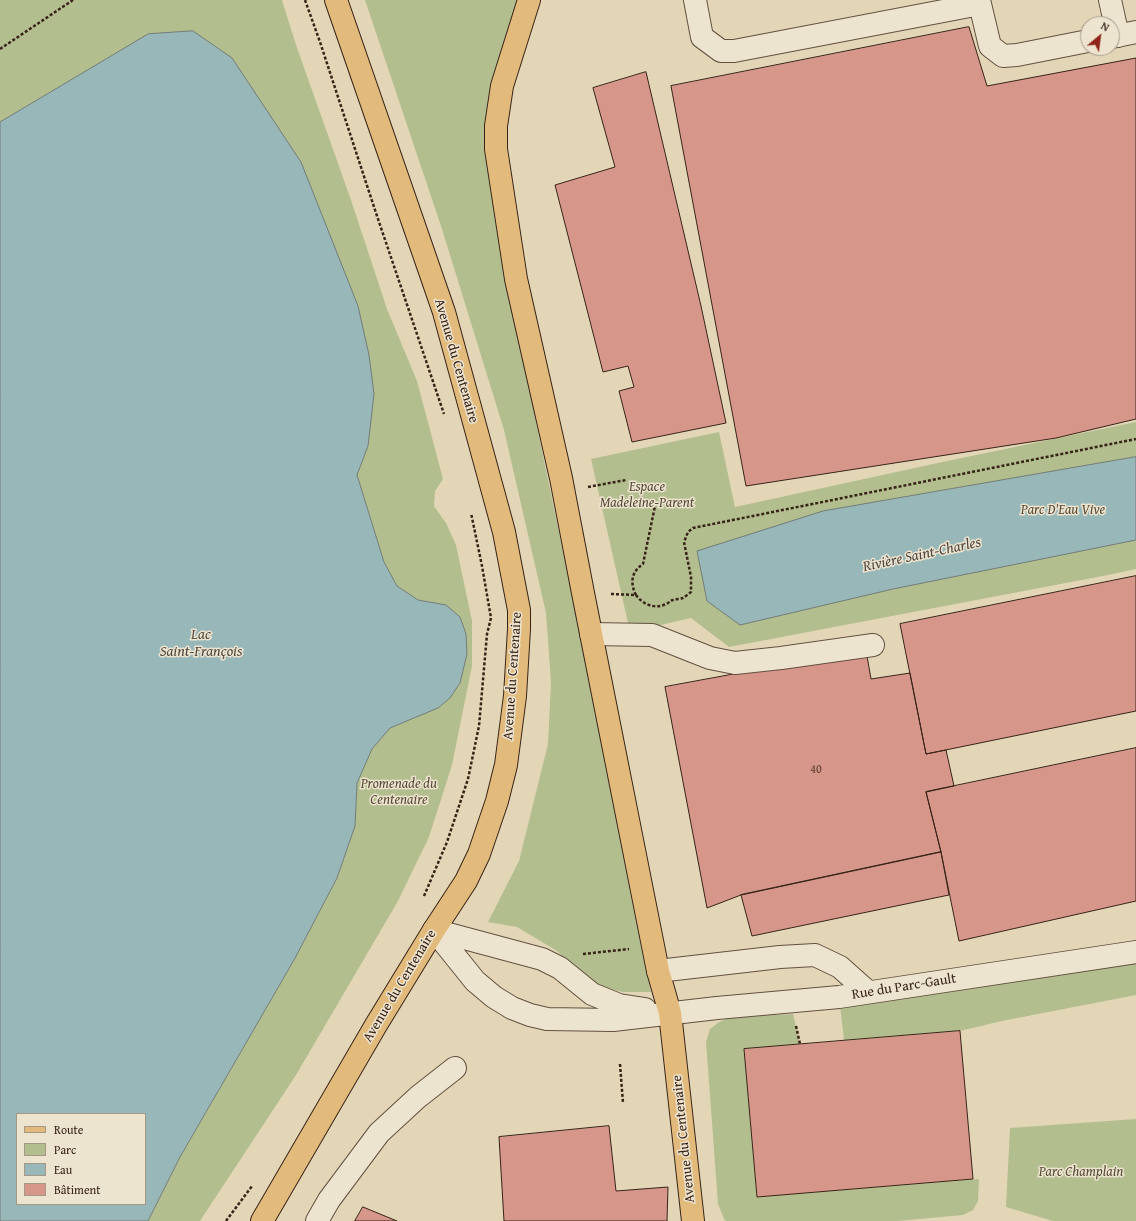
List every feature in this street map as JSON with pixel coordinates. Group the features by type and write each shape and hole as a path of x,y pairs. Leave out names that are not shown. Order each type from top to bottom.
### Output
{"main road":[{"name":"Avenue du Centenaire","path":"263,1220 376,1025 466,881 479,854 497,801 506,765 515,696 519,610 504,532 444,312 336,0"},
{"name":"Avenue du Centenaire","path":"529,0 502,86 496,126 496,149 516,280 561,478 658,971 670,1013 693,1221"}],"street":[{"path":"695,0 702,37 722,51 734,51 980,4 990,46 1003,56 1017,55 1080,43"},
{"path":"1110,0 1122,35"},
{"path":"591,634 652,635 710,658 735,663 873,645"},
{"path":"434,930 475,981 494,998 512,1008 530,1015 547,1019 613,1020 670,1013"},
{"path":"434,930 542,959 560,968 592,994 619,1005 670,1013"},
{"name":"Rue du Parc-Gault","path":"670,1013 839,997 1136,952"},
{"path":"658,971 780,957 815,955 840,967 868,992"},
{"path":"316,1221 329,1200 379,1133 418,1097 455,1068"}],"path":[{"path":"0,49 73,0"},
{"path":"305,0 376,216 445,417"},
{"path":"655,506 643,564 637,567 633,574 632,581 633,589 640,601 647,605 661,606 672,600 683,598 691,592 691,577 684,542 688,532 693,528 1136,439"},
{"path":"588,487 626,480"},
{"path":"421,901 450,835 468,780 479,726 487,634 491,618 471,512"},
{"path":"611,594 636,595"},
{"path":"795,1021 800,1044"},
{"path":"620,1064 623,1103"},
{"path":"226,1221 253,1183"}],"green space":[{"name":"Promenade du Centenaire","path":"0,0 282,0 296,45 351,200 387,309 417,381 443,479 435,491 434,506 446,523 456,545 472,621 472,666 452,765 429,837 398,901 296,1075 200,1221 148,1221 180,1157 294,960 337,878 355,826 357,783 372,749 390,728 438,708 450,698 460,683 467,654 446,605 418,600 397,586 384,562 357,475 368,446 148,34 0,122"},
{"path":"365,0 521,0 493,194 536,422 591,686 651,992 623,992 606,988 586,979 557,951 517,927 488,922 519,861 548,744 551,683 546,613 504,430 442,229"},
{"name":"Parc D'Eau Vive","path":"1136,422 1136,569 729,647 691,618 630,632 591,459 719,432 735,507"},
{"path":"1136,952 1136,995 1002,1021 960,1031 844,1040 839,997"},
{"path":"793,1014 800,1044 744,1049 757,1197 979,1179 978,1201 973,1210 963,1215 898,1221 726,1221 724,1219 718,1204 706,1042 710,1029 719,1022 731,1017"},
{"name":"Parc Champlain","path":"1136,1119 1136,1221 1053,1221 1006,1207 1010,1128"}],"water":[{"name":"Lac Saint-François","path":"193,31 232,58 301,162 358,306 369,355 374,394 368,446 357,475 384,562 397,586 418,600 446,605 460,617 466,634 467,654 460,683 450,698 438,708 390,728 372,749 357,783 355,826 337,878 294,960 180,1157 148,1221 0,1221 0,122 148,34"},
{"name":"Rivière Saint-Charles","path":"1136,457 1136,540 893,589 740,625 707,601 697,551 823,511"}],"building":[{"path":"969,27 987,86 1136,58 1136,419 1056,438 746,486 671,86"},
{"path":"646,72 701,306 726,423 632,442 619,391 634,387 628,366 603,372 555,185 615,167 593,88"},
{"path":"1136,576 1136,711 926,754 900,624"},
{"path":"866,650 871,679 910,673 926,754 946,750 954,786 926,792 941,852 741,895 707,908 665,687"},
{"path":"1136,748 1136,901 959,941 941,852 926,792"},
{"path":"941,852 949,895 752,936 741,895"},
{"path":"960,1031 973,1179 757,1197 744,1049"},
{"path":"609,1126 616,1191 668,1187 667,1221 504,1221 499,1137"},
{"path":"363,1207 397,1221 355,1221"}],"park label":[{"name":"Espace Madeleine-Parent","path":"647,496"}]}
